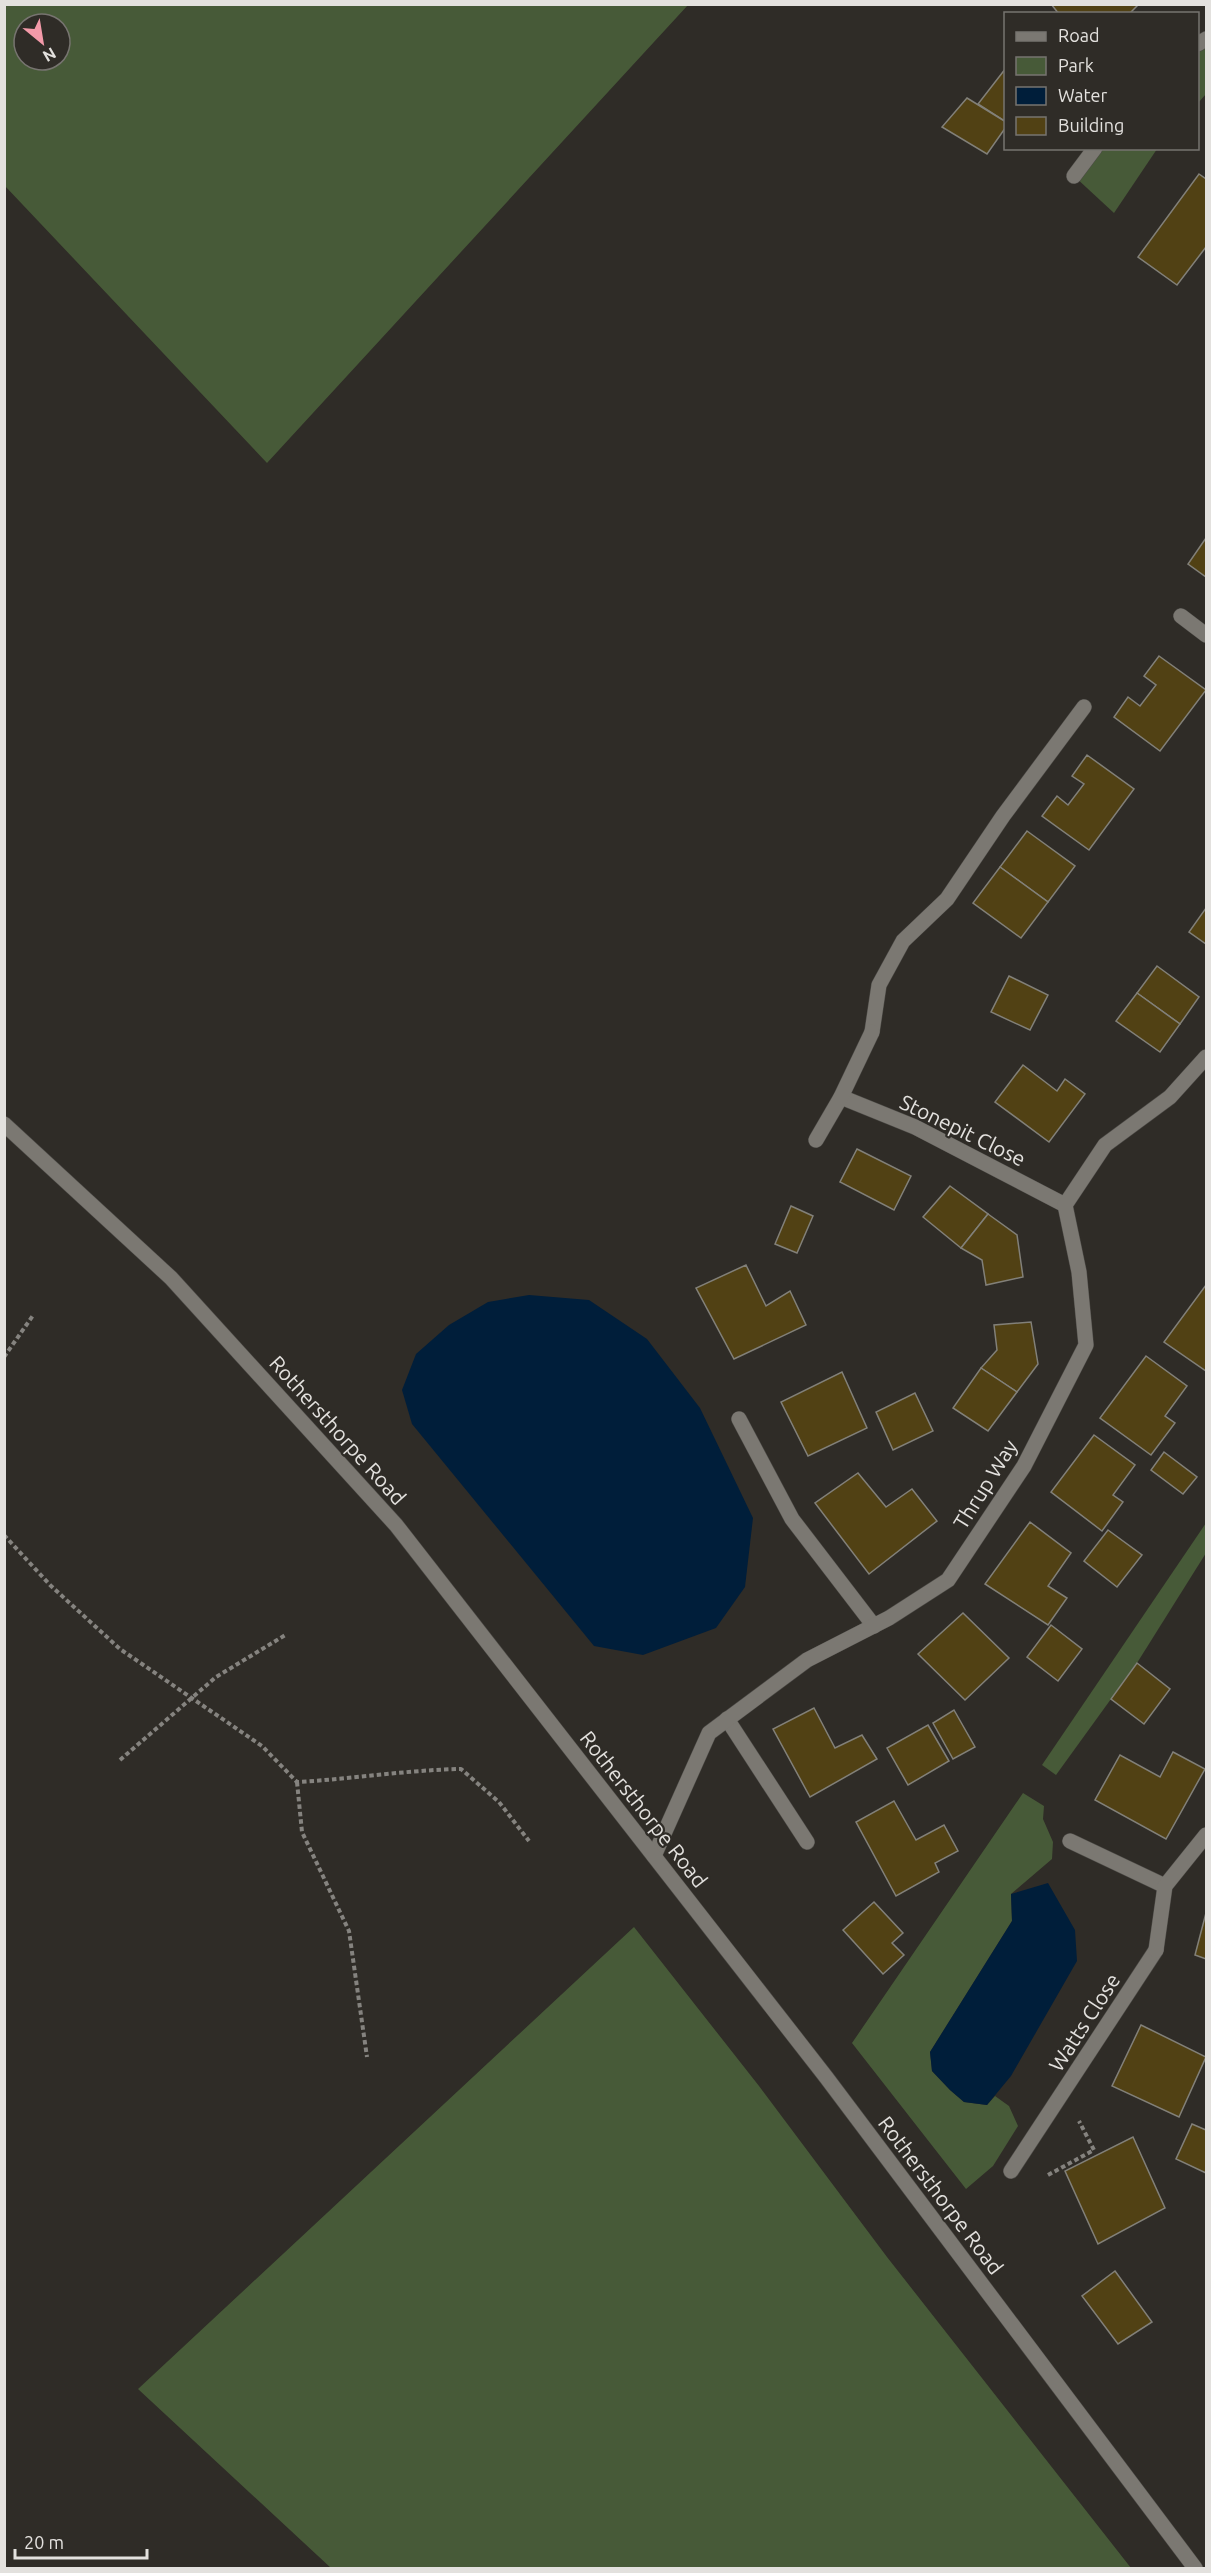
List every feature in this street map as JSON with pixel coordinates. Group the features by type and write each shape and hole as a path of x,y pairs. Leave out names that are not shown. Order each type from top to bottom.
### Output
{"street":[{"path":"1074,176 1094,150"},
{"path":"1181,616 1206,634"},
{"path":"816,1140 841,1097 872,1032 879,985 903,941 946,899 1084,708"},
{"path":"1065,1204 1105,1145 1170,1097 1206,1058"},
{"name":"Stonepit Close","path":"841,1097 915,1127 1065,1204"},
{"name":"Rothersthorpe Road","path":"4,1124 171,1278 396,1525 858,2120 1195,2568"},
{"name":"Thrup Way","path":"654,1856 709,1733 821,1651 874,1626 948,1580 1024,1466 1086,1345 1079,1272 1065,1204"},
{"path":"740,1419 792,1519 874,1626"},
{"path":"728,1719 807,1842"},
{"path":"1070,1841 1165,1886 1206,1835"},
{"name":"Watts Close","path":"1011,2171 1156,1950 1165,1886"}],"path":[{"path":"4,1357 34,1314"},
{"path":"4,1535 50,1585 120,1649 262,1746 297,1782 302,1832 349,1931 368,2057"},
{"path":"120,1760 216,1677 287,1634"},
{"path":"297,1782 346,1779 412,1770 461,1769 499,1802 529,1841"},
{"path":"1044,2177 1094,2150 1064,2091"}],"green space":[{"path":"5,4 688,4 688,5 267,463 5,186"},
{"path":"1206,39 1206,94 1199,102 1199,43"},
{"path":"1094,150 1156,150 1114,213 1074,176"},
{"path":"1206,1523 1206,1553 1137,1663 1056,1775 1042,1765"},
{"path":"1023,1793 1044,1806 1043,1819 1053,1842 1052,1859 1011,1894 1012,1921 930,2052 932,2071 964,2102 987,2105 995,2096 1009,2106 1018,2126 993,2166 966,2189 852,2043"},
{"path":"634,1927 759,2086 887,2257 1131,2568 331,2568 138,2389"}],"water":[{"path":"529,1295 589,1300 647,1339 700,1408 753,1518 745,1587 716,1628 643,1655 594,1646 412,1424 402,1390 416,1354 449,1325 488,1302"},
{"path":"1048,1883 1075,1930 1077,1961 1011,2076 987,2105 964,2102 932,2071 930,2052 1012,1921 1011,1894"}],"building":[{"path":"1051,4 1139,4 1131,12 1057,12"},
{"path":"1004,71 1004,121 978,104"},
{"path":"967,98 1004,121 1004,130 987,154 942,127"},
{"path":"1199,174 1206,179 1206,247 1177,285 1138,257"},
{"path":"1206,538 1206,577 1188,564"},
{"path":"1159,656 1206,690 1160,751 1114,717 1128,697 1140,706 1156,685 1144,676"},
{"path":"1087,755 1134,789 1089,850 1042,816 1057,796 1068,805 1084,784 1072,776"},
{"path":"1027,831 1075,866 1048,902 1000,867"},
{"path":"1000,867 1048,902 1021,938 973,903"},
{"path":"1206,908 1206,944 1189,932"},
{"path":"1157,966 1199,997 1180,1024 1137,993"},
{"path":"1009,976 1048,995 1030,1030 991,1012"},
{"path":"1137,993 1180,1024 1160,1052 1116,1021"},
{"path":"1023,1065 1057,1091 1065,1079 1085,1094 1049,1142 995,1102"},
{"path":"857,1149 911,1176 894,1210 840,1182"},
{"path":"950,1186 988,1214 961,1248 923,1217"},
{"path":"791,1206 813,1216 797,1253 775,1244"},
{"path":"988,1214 1017,1235 1023,1277 986,1285 982,1260 961,1248"},
{"path":"746,1265 766,1306 790,1291 806,1325 734,1359 696,1288"},
{"path":"1206,1285 1206,1371 1164,1342"},
{"path":"1031,1322 1038,1364 1017,1392 981,1368 997,1350 994,1325"},
{"path":"1146,1356 1187,1386 1165,1416 1175,1423 1151,1455 1100,1418"},
{"path":"981,1368 1017,1392 988,1431 953,1408"},
{"path":"842,1372 867,1428 808,1456 781,1402"},
{"path":"915,1393 933,1431 893,1450 876,1412"},
{"path":"1094,1435 1135,1465 1113,1495 1123,1502 1102,1531 1051,1492"},
{"path":"1164,1452 1197,1477 1183,1494 1151,1470"},
{"path":"858,1473 886,1507 912,1489 937,1521 869,1574 815,1503"},
{"path":"1030,1522 1071,1553 1048,1586 1067,1598 1048,1625 985,1584"},
{"path":"1108,1530 1142,1555 1117,1587 1084,1561"},
{"path":"963,1613 1009,1658 965,1700 918,1654"},
{"path":"1051,1625 1082,1649 1058,1681 1027,1657"},
{"path":"1137,1663 1170,1689 1144,1724 1111,1699"},
{"path":"814,1708 835,1748 862,1735 877,1759 810,1797 773,1729"},
{"path":"954,1710 975,1747 953,1759 933,1723"},
{"path":"928,1725 949,1761 908,1785 887,1748"},
{"path":"1173,1752 1205,1769 1166,1839 1095,1800 1120,1755 1160,1777"},
{"path":"894,1801 916,1840 944,1825 958,1851 935,1863 939,1872 896,1896 856,1822"},
{"path":"874,1902 903,1933 892,1943 904,1955 883,1974 843,1930"},
{"path":"1206,1913 1206,1959 1195,1955"},
{"path":"1141,2025 1206,2057 1179,2117 1112,2086"},
{"path":"1192,2124 1206,2130 1206,2173 1176,2159"},
{"path":"1133,2137 1165,2208 1098,2244 1065,2171"},
{"path":"1115,2271 1152,2322 1118,2344 1082,2296"}]}
